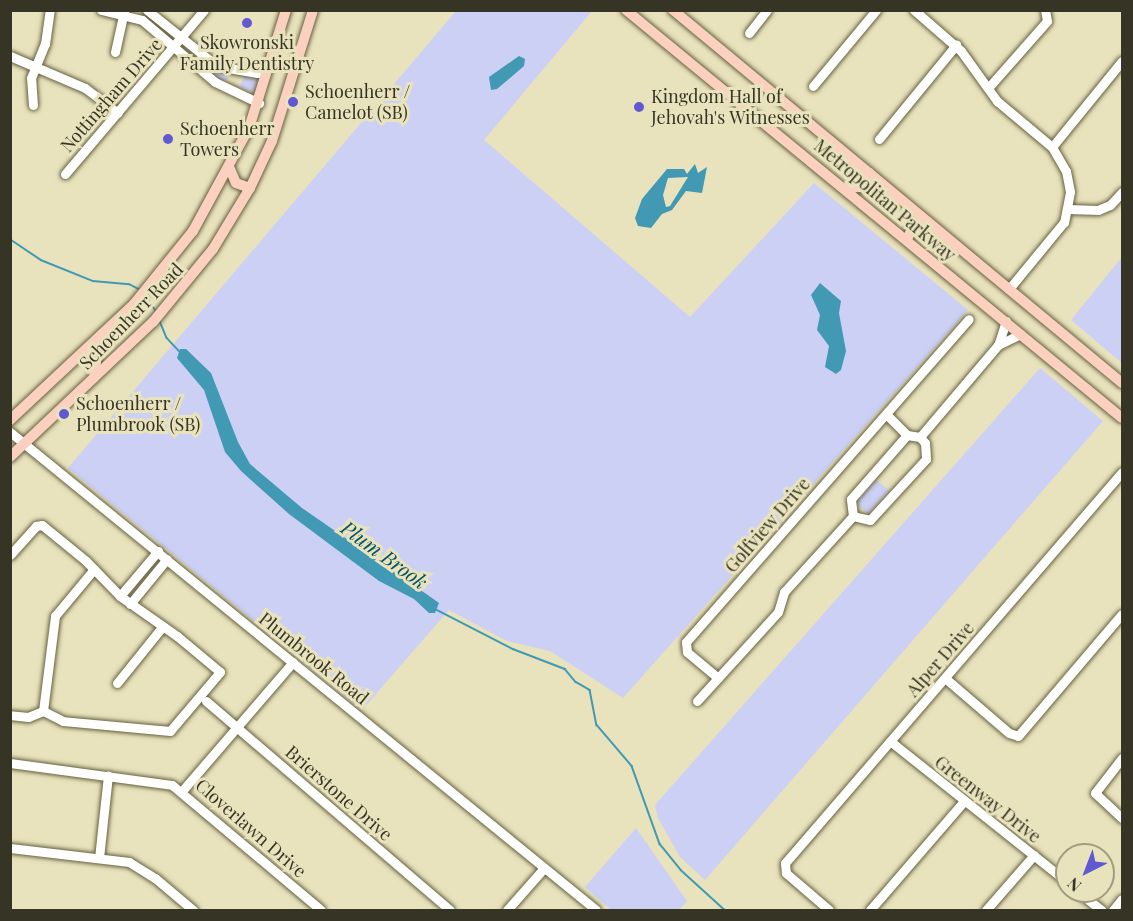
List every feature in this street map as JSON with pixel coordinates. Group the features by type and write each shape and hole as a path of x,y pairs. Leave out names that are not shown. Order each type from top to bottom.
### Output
{"main road":[{"name":"Schoenherr Road","path":"10,420 122,316 146,291 193,231 230,169 259,103 286,10"},
{"path":"304,10 312,16"},
{"name":"Metropolitan Parkway","path":"626,10 1122,418"},
{"name":"Metropolitan Parkway","path":"673,10 1122,384"},
{"name":"Schoenherr Road","path":"10,457 140,335 165,309 213,249 250,188 285,108 312,16"},
{"path":"230,169 236,183 250,188"},
{"path":"845,188 861,187 868,173"},
{"path":"907,239 914,225 930,224"},
{"path":"85,351 96,361 94,378"}],"street":[{"path":"33,105 30,86 45,44 50,10"},
{"path":"147,10 207,59 234,71 257,73 271,64"},
{"name":"Nottingham Drive","path":"65,174 204,10"},
{"path":"749,33 767,10"},
{"path":"813,86 876,10"},
{"path":"914,10 956,45 1006,110 1052,147 1069,181 1068,209 1059,230 1009,290"},
{"path":"106,11 123,13 142,20 198,68 231,90 259,103"},
{"path":"115,52 123,13"},
{"path":"988,88 1047,13"},
{"path":"879,139 956,45"},
{"path":"10,56 36,65 85,88 117,113"},
{"path":"198,68 207,59"},
{"path":"1052,147 1122,61"},
{"path":"231,90 234,71"},
{"path":"1068,209 1098,210 1110,205 1122,192"},
{"name":"Golfview Drive","path":"718,678 687,652 686,642 969,319"},
{"path":"920,437 998,345 1006,321"},
{"path":"998,345 1021,334"},
{"path":"886,414 907,435 920,437"},
{"name":"Plumbrook Road","path":"10,432 596,910"},
{"path":"697,701 778,612 784,592 853,516 851,499 907,435"},
{"path":"853,516 870,520 922,464 927,452 920,437"},
{"name":"Alper Drive","path":"829,910 784,868 890,741 1122,472"},
{"path":"10,555 39,524 94,569 120,596 163,626 220,672 173,730 63,721 43,711 28,717 10,715"},
{"path":"120,596 158,551"},
{"path":"130,604 167,559"},
{"path":"43,711 55,616 94,569"},
{"path":"945,678 1009,733 1018,736 1122,614"},
{"path":"117,683 163,626"},
{"path":"182,791 293,662"},
{"name":"Brierstone Drive","path":"206,700 450,910"},
{"name":"Greenway Drive","path":"890,741 1055,872"},
{"path":"1122,758 1095,793 1122,818"},
{"name":"Cloverlawn Drive","path":"10,763 162,781 182,791 321,910"},
{"path":"99,858 108,774"},
{"path":"870,910 964,801"},
{"path":"10,848 99,858 137,866 193,910"},
{"path":"986,910 1034,855"},
{"path":"507,910 544,868"},
{"path":"1113,910 1122,899"}],"shaded area":[{"path":"456,11 592,11 484,140 690,317 814,183 968,310 623,698 550,651 507,641 449,610 362,710 68,468"},
{"path":"519,56 525,59 524,66 497,89 491,90 489,77"},
{"path":"208,65 225,73 228,79 222,82 205,68"},
{"path":"244,75 262,75 257,94 240,87"},
{"path":"695,164 698,173 707,167 702,193 686,191 672,210 662,214 651,228 638,226 635,218 642,199 667,169 684,169 687,174","holes":["688,177 670,206 666,207 663,195 668,178"]},
{"path":"1122,257 1122,363 1071,320"},
{"path":"820,283 841,301 839,313 846,351 841,370 836,374 825,367 829,346 817,330 820,315 811,295"},
{"path":"180,349 186,349 211,373 238,442 250,464 302,508 439,603 435,613 429,613 414,599 379,581 289,514 241,471 225,452 204,390 177,358"},
{"path":"1040,368 1103,421 705,880 680,857 658,818 655,805"},
{"path":"876,480 889,490 868,514 856,503"},
{"path":"636,828 687,901 679,910 611,910 585,887"}],"waterway":[{"name":"Plum Brook","path":"10,239 41,260 93,281 129,284 141,290"},
{"name":"Plum Brook","path":"146,295 156,311"},
{"name":"Plum Brook","path":"160,321 167,338 180,352"},
{"name":"Plum Brook","path":"435,609 513,649 565,669 576,682 590,690 597,725 632,766 660,844 681,870 725,910"}],"place":[{"name":"Skowronski Family Dentistry","path":"247,23"},
{"name":"Schoenherr / Camelot (SB)","path":"293,102"},
{"name":"Kingdom Hall of Jehovah's Witnesses","path":"639,107"},
{"name":"Schoenherr Towers","path":"168,139"},
{"name":"Schoenherr / Plumbrook (SB)","path":"64,414"}]}
